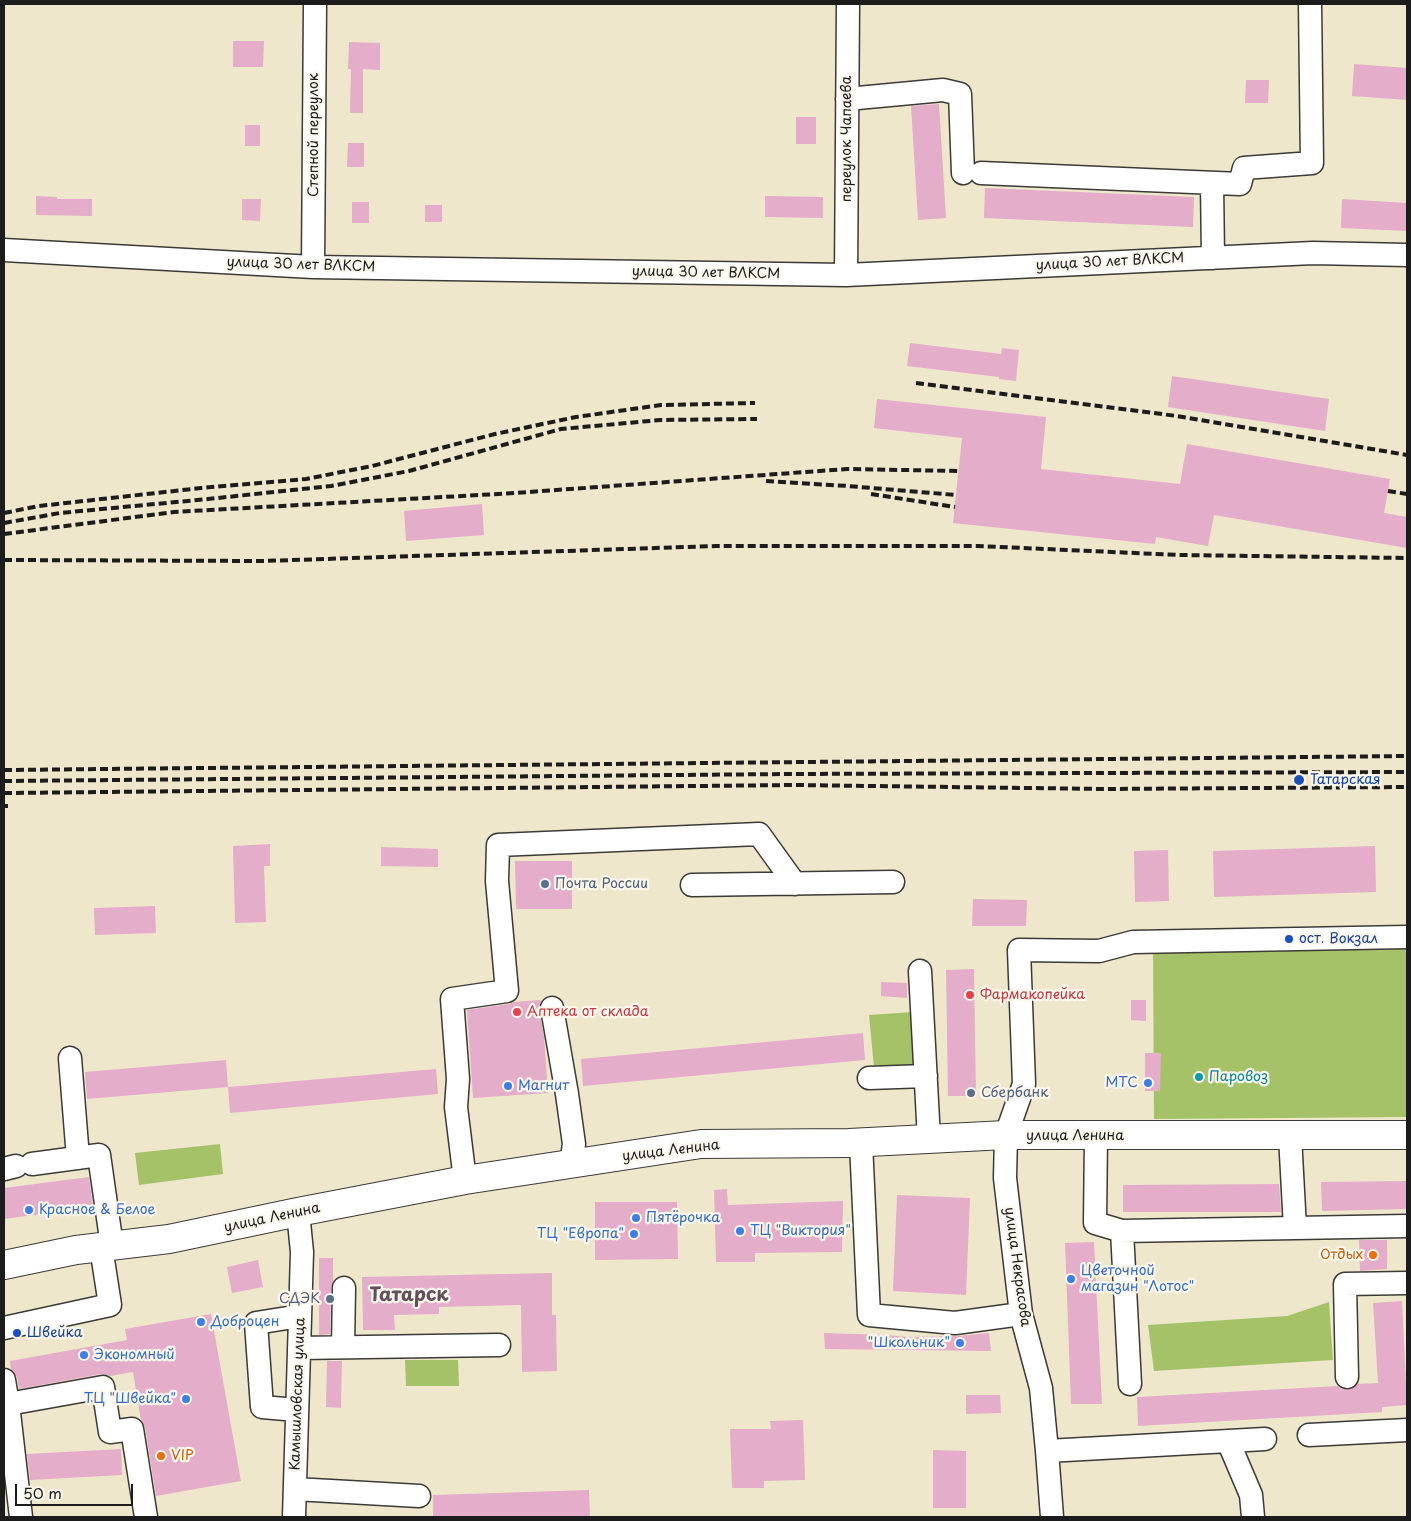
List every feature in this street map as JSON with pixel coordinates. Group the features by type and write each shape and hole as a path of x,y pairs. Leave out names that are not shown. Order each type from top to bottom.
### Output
{"main road":[{"name":"улица Ленина","path":"4,1265 76,1250 169,1239 465,1180 701,1144 861,1143 1006,1135 1407,1135"}],"street":[{"name":"Степной переулок","path":"313,267 315,4"},
{"name":"переулок Чапаева","path":"846,275 848,4"},
{"path":"847,99 943,90 960,94 972,173 1240,184 1244,168 1312,163 1310,4"},
{"path":"1212,183 1213,258"},
{"name":"улица 30 лет ВЛКСМ","path":"4,250 313,267 846,275 1313,253 1407,255"},
{"path":"465,1180 456,1107 458,1079 452,999 507,991 497,881 498,845 760,834 795,884"},
{"path":"692,885 893,882"},
{"name":"улица Некрасова","path":"1052,1517 1041,1388 1021,1314 1005,1178 1006,1135 1024,1084 1019,950 1098,951 1133,942 1407,937"},
{"path":"920,971 929,1139"},
{"path":"552,1008 574,1144 571,1164"},
{"path":"70,1058 78,1158"},
{"path":"870,1078 926,1076"},
{"path":"1096,1135 1095,1223 1122,1231 1407,1226"},
{"path":"1290,1136 1295,1228"},
{"path":"861,1143 869,1315 955,1323 1021,1314"},
{"path":"4,1328 110,1305 99,1155 17,1166"},
{"name":"Камышловская улица","path":"294,1517 302,1252 298,1212"},
{"path":"1122,1231 1130,1384"},
{"path":"1347,1377 1344,1284 1407,1283"},
{"path":"343,1347 344,1288"},
{"path":"297,1410 262,1407 256,1323 300,1316"},
{"path":"299,1348 499,1345"},
{"path":"4,1380 21,1517"},
{"path":"8,1404 103,1387 110,1432 132,1429 146,1517"},
{"path":"1309,1435 1407,1430"},
{"path":"1047,1451 1265,1439"},
{"path":"1228,1441 1251,1495 1253,1517"},
{"path":"295,1489 419,1496"}],"green space":[{"path":"1407,945 1407,1117 1154,1119 1153,947"},
{"path":"912,1012 917,1065 874,1067 869,1015"},
{"path":"220,1144 223,1174 139,1185 135,1153"},
{"path":"1329,1302 1333,1360 1154,1371 1148,1325 1287,1316"},
{"path":"405,1360 458,1360 459,1386 406,1386"}],"building":[{"path":"233,41 264,41 263,67 233,67"},
{"path":"349,42 380,43 380,70 363,69 363,113 350,113 351,69 348,69"},
{"path":"1354,64 1407,68 1407,100 1352,96"},
{"path":"1246,80 1269,80 1268,103 1245,103"},
{"path":"939,104 946,218 918,220 911,106"},
{"path":"796,117 816,117 816,144 796,144"},
{"path":"245,125 260,125 260,146 245,146"},
{"path":"348,143 364,143 364,167 347,167"},
{"path":"985,188 1194,197 1193,227 984,218"},
{"path":"36,196 57,197 57,199 92,199 92,216 36,215"},
{"path":"765,196 823,197 823,218 765,217"},
{"path":"242,199 261,199 260,221 242,220"},
{"path":"1342,199 1407,203 1407,231 1341,228"},
{"path":"352,202 369,202 369,223 352,223"},
{"path":"425,205 442,205 442,222 425,222"},
{"path":"910,343 1001,354 1002,348 1019,350 1016,381 999,379 999,377 907,366"},
{"path":"1172,376 1329,399 1325,431 1168,407"},
{"path":"877,399 1046,417 1041,469 1180,484 1187,444 1390,479 1384,513 1407,517 1407,548 1214,515 1208,546 1156,537 1155,544 953,523 962,438 874,428"},
{"path":"482,504 484,535 406,541 404,511"},
{"path":"270,844 270,866 264,866 266,922 235,923 233,846"},
{"path":"1375,846 1376,892 1214,897 1213,851"},
{"path":"381,847 438,849 438,867 381,866"},
{"path":"1168,850 1169,901 1135,902 1134,851"},
{"path":"515,861 572,861 572,909 516,909"},
{"path":"973,899 1027,900 1026,926 972,926"},
{"path":"155,906 156,933 95,935 94,908"},
{"path":"974,969 976,1096 948,1096 946,970"},
{"path":"881,982 907,983 907,998 881,996"},
{"path":"541,1000 539,1010 544,1036 548,1093 473,1098 467,1010 514,1002"},
{"path":"1131,1000 1146,1000 1146,1021 1131,1020"},
{"path":"863,1033 865,1060 583,1086 581,1059"},
{"path":"1145,1053 1161,1053 1160,1091 1145,1091"},
{"path":"226,1060 228,1087 87,1099 85,1072"},
{"path":"436,1069 438,1094 230,1113 228,1087"},
{"path":"89,1177 93,1207 4,1219 4,1188"},
{"path":"1407,1181 1407,1209 1322,1211 1321,1182"},
{"path":"1279,1184 1281,1212 1123,1212 1123,1185"},
{"path":"727,1189 728,1205 843,1201 842,1252 755,1253 755,1262 716,1262 714,1190"},
{"path":"897,1195 970,1198 966,1295 893,1291"},
{"path":"595,1202 677,1202 678,1259 595,1260"},
{"name":"Отдых","path":"1359,1240 1387,1240 1387,1269 1360,1271"},
{"path":"1094,1242 1102,1404 1071,1404 1065,1243"},
{"path":"319,1258 333,1258 333,1281 331,1288 330,1334 319,1335"},
{"path":"258,1260 263,1287 232,1293 227,1267"},
{"path":"552,1273 552,1315 556,1315 557,1371 522,1372 521,1305 439,1307 439,1314 394,1315 395,1330 363,1330 362,1277"},
{"path":"1402,1301 1407,1405 1382,1407 1382,1412 1138,1426 1137,1397 1338,1386 1341,1389 1348,1390 1357,1384 1378,1383 1373,1303"},
{"path":"211,1314 241,1481 156,1496 145,1427 141,1420 133,1372 110,1376 101,1374 19,1389 17,1377 11,1370 10,1361 127,1340 125,1329"},
{"path":"824,1333 906,1337 989,1333 991,1351 825,1349"},
{"path":"327,1361 342,1361 341,1408 326,1407"},
{"path":"966,1395 1000,1395 1001,1413 966,1414"},
{"path":"803,1420 805,1480 764,1481 764,1488 732,1488 730,1429 771,1429 770,1421"},
{"path":"121,1449 122,1475 30,1480 27,1454"},
{"path":"933,1450 966,1451 966,1508 933,1508"},
{"path":"589,1490 590,1517 433,1517 433,1495"}],"railway":[{"path":"916,383 1177,416 1407,455"},
{"path":"4,513 39,506 201,488 306,479 372,466 495,434 576,417 661,405 755,403"},
{"path":"4,523 60,513 331,486 409,471 561,429 660,420 757,419"},
{"path":"4,534 174,512 515,493 847,469 958,471"},
{"path":"766,481 956,495"},
{"path":"1388,491 1407,494"},
{"path":"871,494 955,507"},
{"path":"4,560 264,561 716,546 978,546 1180,555 1407,558"},
{"path":"4,770 1407,756"},
{"path":"4,781 786,774 1407,772"},
{"path":"4,793 795,785 1105,789 1407,787"}],"place":[{"name":"Татарская","path":"1299,780"},
{"name":"Почта России","path":"545,884"},
{"name":"ост. Вокзал","path":"1289,939"},
{"name":"Фармакопейка","path":"970,995"},
{"name":"Аптека от склада","path":"517,1012"},
{"name":"Паровоз","path":"1199,1077"},
{"name":"МТС","path":"1148,1083"},
{"name":"Магнит","path":"508,1086"},
{"name":"Сбербанк","path":"971,1093"},
{"name":"Красное & Белое","path":"29,1210"},
{"name":"Пятёрочка","path":"636,1218"},
{"name":"ТЦ \"Виктория\"","path":"740,1231"},
{"name":"ТЦ \"Европа\"","path":"634,1234"},
{"name":"Отдых","path":"1373,1255"},
{"name":"Цветочной магазин \"Лотос\"","path":"1071,1279"},
{"name":"СДЭК","path":"330,1299"},
{"name":"Доброцен","path":"201,1322"},
{"name":"Швейка","path":"17,1333"},
{"name":"\"Школьник\"","path":"960,1343"},
{"name":"Экономный","path":"84,1355"},
{"name":"ТЦ \"Швейка\"","path":"186,1399"},
{"name":"VIP","path":"161,1456"}],"district":[{"name":"Татарск","path":"409,1296"}]}
